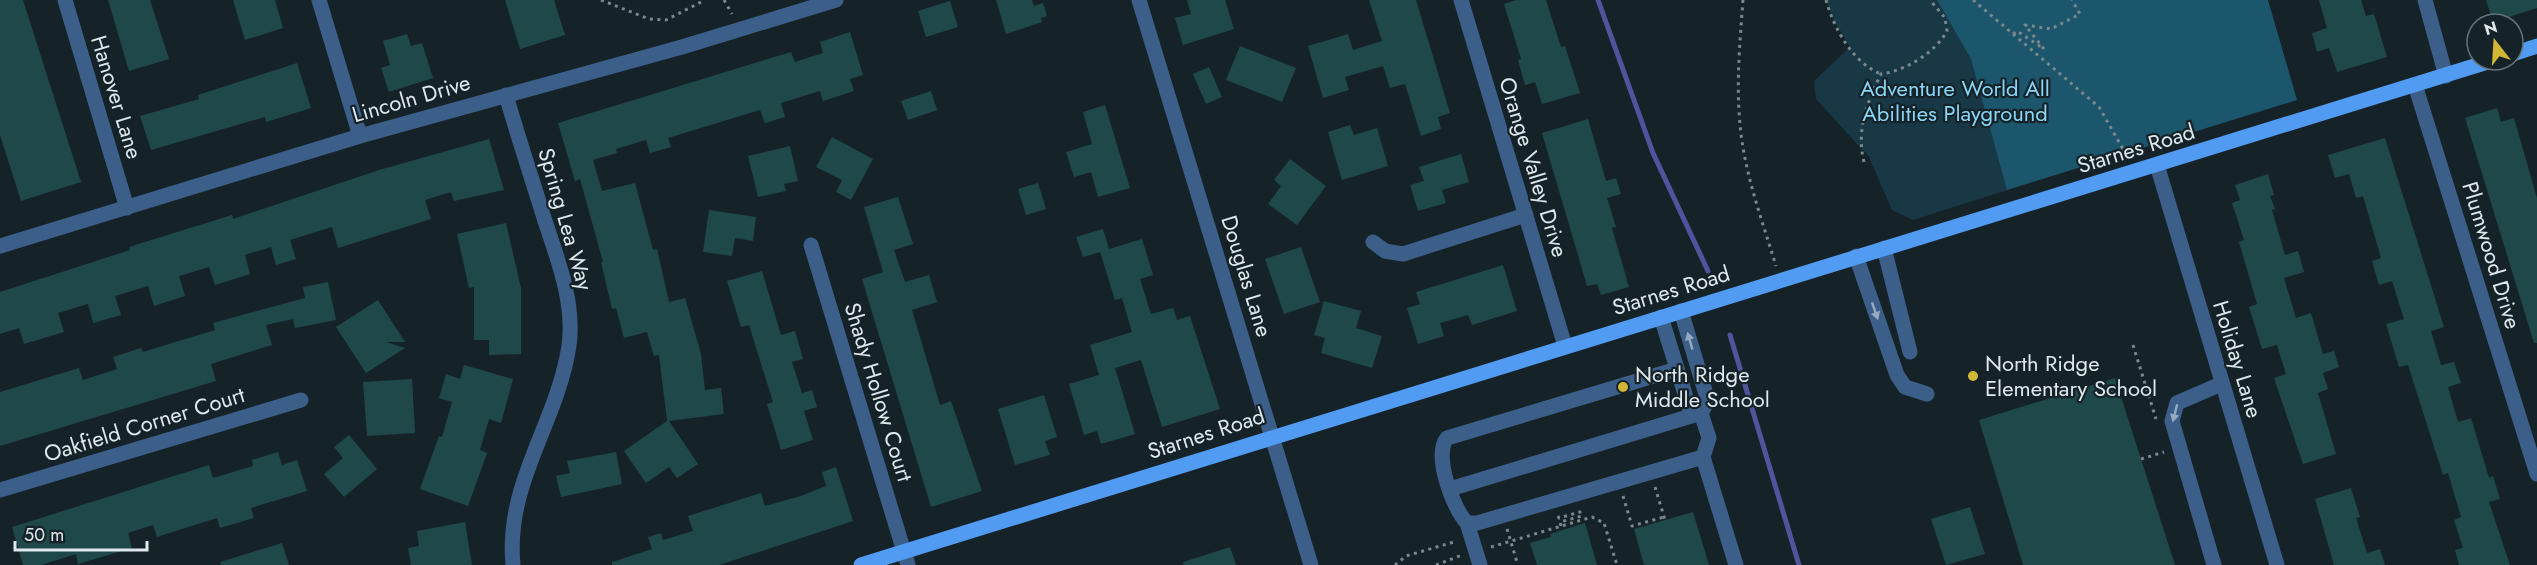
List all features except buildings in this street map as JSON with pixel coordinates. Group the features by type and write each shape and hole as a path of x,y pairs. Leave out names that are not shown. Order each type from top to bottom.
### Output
{"main road":[{"name":"Starnes Road","path":"861,565 906,558 1271,436 2465,70"}],"street":[{"name":"Hanover Lane","path":"65,0 127,208"},
{"path":"319,0 360,136"},
{"name":"Lincoln Drive","path":"0,246 360,136 682,47 836,0"},
{"name":"Douglas Lane","path":"1139,0 1311,565"},
{"name":"Orange Valley Drive","path":"1461,0 1565,346"},
{"path":"2425,0 2446,76"},
{"name":"Plumwood Drive","path":"2415,85 2537,474"},
{"name":"Spring Lea Way","path":"506,94 564,281 569,343 562,381 516,502 513,525 513,565"},
{"name":"Holiday Lane","path":"2157,165 2277,565"},
{"path":"1373,242 1385,251 1403,254 1526,215"},
{"name":"Shady Hollow Court","path":"811,245 906,558"},
{"path":"1884,248 1910,352"},
{"path":"1856,256 1897,375 1905,387 1927,394"},
{"path":"1450,489 1701,413 1708,401 1681,311"},
{"path":"1661,317 1689,407 1701,413 1709,438 1703,456 1736,565"},
{"path":"1478,558 1467,523 1456,509 1441,458 1443,443 1447,438 1677,369"},
{"path":"2214,565 2172,421 2177,404 2221,384"},
{"name":"Oakfield Corner Court","path":"0,490 301,400"},
{"path":"1467,523 1477,523 1703,456"}],"path":[{"path":"601,0 649,19 666,20 705,0"},
{"path":"1743,0 1738,78 1740,126 1748,172 1780,280"},
{"path":"1826,0 1837,27 1860,62 1881,74 1889,73 1918,59 1944,37 1947,25 1945,18 1930,0"},
{"path":"1973,0 2099,107 2127,156"},
{"path":"2013,34 2017,31 2044,49 2025,25 2051,29 2080,14 2072,0"},
{"path":"1864,162 1861,150 1863,122 1871,94 1881,74"},
{"path":"2133,345 2157,423"},
{"path":"2141,459 2165,451"},
{"path":"1622,492 1632,526 1664,518 1653,482"},
{"path":"1557,511 1559,518 1580,512 1582,516 1560,522 1559,527"},
{"path":"1436,565 1478,558 1510,541 1592,517 1604,523 1617,565"},
{"path":"1554,520 1559,527"},
{"path":"1508,533 1517,562"}],"green space":[{"name":"Adventure World All Abilities Playground","path":"1826,0 2111,0 2152,144 1913,220 1892,210 1869,157 1816,99 1814,81 1850,47 1833,19"}],"shaded area":[{"path":"1937,0 2268,0 2297,100 2007,190 1971,59"}],"waterway":[{"path":"1598,0 1653,153 1708,271"},
{"path":"1730,335 1799,565"}],"place":[{"name":"North Ridge Elementary School","path":"1973,376"},
{"name":"North Ridge Middle School","path":"1623,387"}]}
